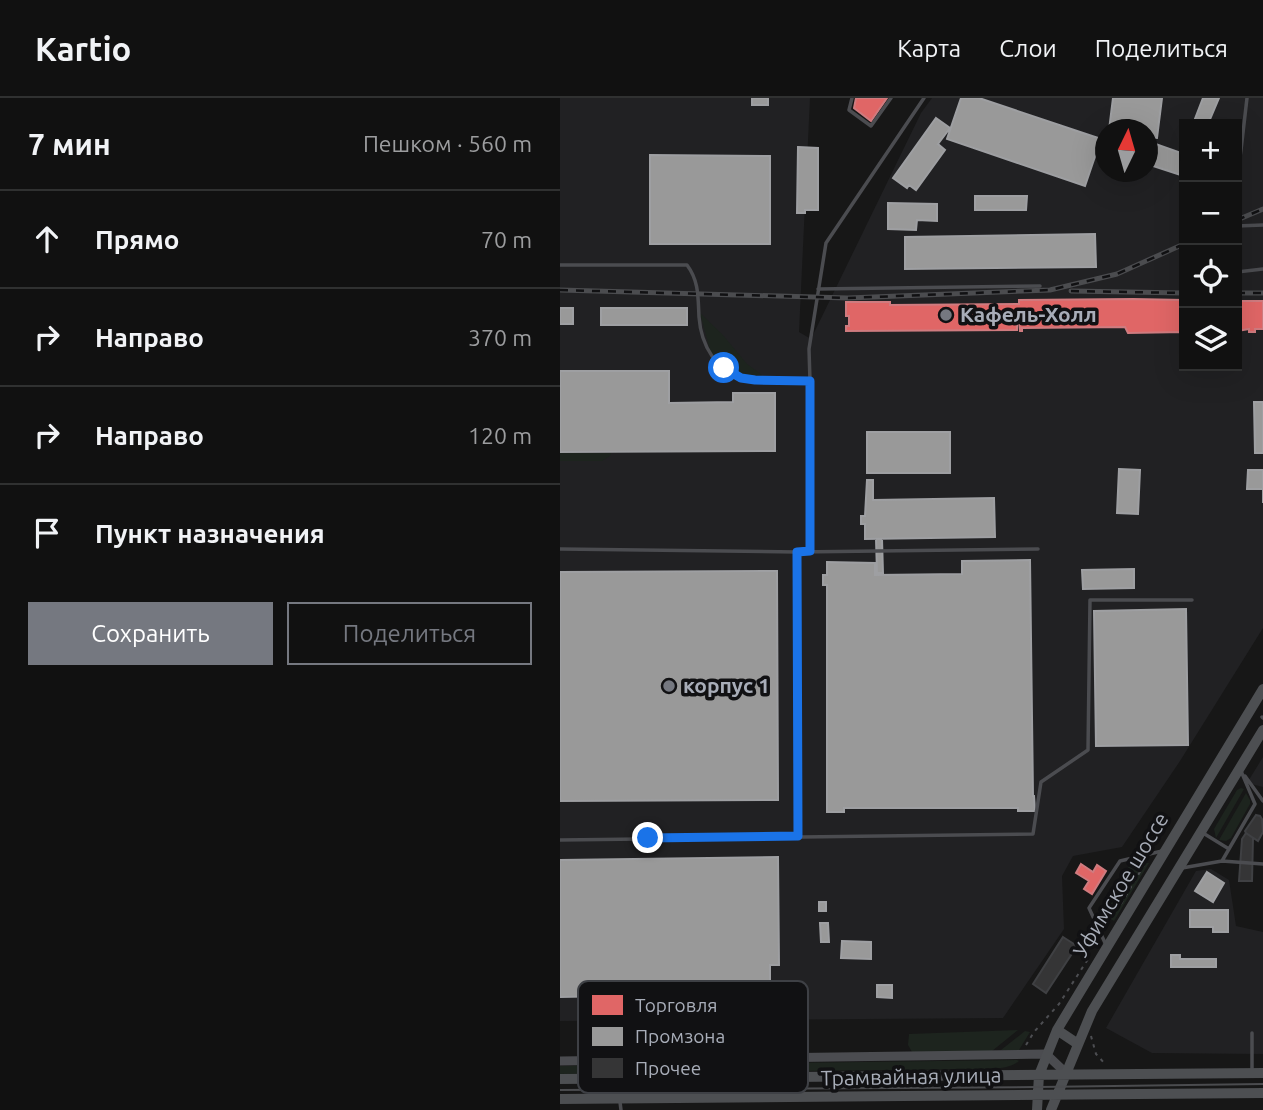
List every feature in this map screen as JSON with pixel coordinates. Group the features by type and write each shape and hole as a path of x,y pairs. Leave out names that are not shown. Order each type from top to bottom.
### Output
{"main road":[{"name":"Уфимское шоссе","path":"1037,1110 1039,1074 1056,1030 1263,689"},
{"name":"Уфимское шоссе","path":"1051,1110 1092,1011 1263,730"},
{"path":"1056,1030 1078,1044"},
{"name":"Трамвайная улица","path":"808,1076 1257,1073"},
{"name":"Трамвайная улица","path":"560,1079 578,1079"},
{"name":"Трамвайная улица","path":"560,1099 620,1105 1037,1095 1263,1093"}],"street":[{"path":"808,1057 1046,1054 1067,1074"},
{"path":"560,1060 578,1060"}],"lane":[{"path":"852,98 849,110 871,126 891,98"},
{"path":"810,551 809,349 826,243 924,98"},
{"path":"1242,141 1247,98"},
{"path":"1242,226 1263,225"},
{"path":"560,265 687,265 694,275 703,338 710,355 741,378 810,381"},
{"path":"1242,271 1263,269"},
{"path":"818,289 1040,286"},
{"path":"560,549 797,552 1038,550"},
{"path":"797,552 798,836"},
{"path":"560,840 1033,834 1041,782 1088,750 1090,600 1192,600"},
{"path":"1239,768 1263,801"},
{"path":"1222,861 1255,804 1239,768"},
{"path":"1202,832 1229,849"},
{"path":"1106,947 1089,908 1120,861 1164,850"},
{"path":"1180,868 1222,861 1263,864"},
{"path":"1252,1032 1257,1073"}],"path":[{"path":"1092,1029 1096,1054 1107,1066"}],"shaded area":[{"path":"560,98 810,98 799,332 811,339 921,113 932,98 1263,98 1263,628 1180,761 1122,847 1073,856 1062,876 1064,929 1003,1018 808,1019 808,981 578,981 578,1021 560,1021"},
{"path":"700,313 747,364 762,375 747,376 734,371 711,354"},
{"path":"560,453 611,453 602,461 560,461"},
{"path":"1263,757 1263,787 1247,783"},
{"path":"1244,789 1216,838 1214,829 1237,790"},
{"path":"1246,793 1250,804 1231,838 1226,841 1219,840"},
{"path":"1135,862 1149,863 1114,921 1106,916 1104,905 1125,870"},
{"path":"1211,869 1229,880 1236,926 1263,932 1263,1054 1152,1053 1106,1028 1196,871"},
{"path":"1018,1030 992,1051 912,1052 908,1045 909,1034"},
{"path":"1025,1031 1030,1032 1019,1050 1001,1050"},
{"path":"1019,1061 1006,1067 982,1069 808,1071 808,1063"},
{"path":"560,1066 578,1066 578,1074 560,1074"}],"building: Торговля":[{"path":"856,98 887,98 871,121 854,108"},
{"path":"1019,300 1179,300 1179,332 1128,333 1125,327 1022,328 1020,331 1019,320 1017,330 846,331 849,316 846,316 846,302 890,302 890,305 1019,304"},
{"path":"1242,301 1263,301 1263,329 1249,332 1249,329 1242,330"},
{"path":"1081,864 1093,872 1097,865 1106,871 1092,894 1084,889 1089,881 1076,873"}],"building: Промзона":[{"path":"752,98 768,98 768,105 752,105"},
{"path":"961,98 979,98 1095,137 1095,157 1085,186 947,139"},
{"path":"1113,98 1162,98 1158,130 1158,119 1110,119"},
{"path":"1203,98 1219,98 1210,119 1195,119"},
{"path":"936,118 950,128 938,144 945,150 916,190 909,185 907,188 893,178"},
{"path":"1158,145 1179,152 1179,174 1158,168"},
{"path":"798,147 818,148 818,210 805,210 805,213 797,213"},
{"path":"650,155 770,156 770,244 650,244"},
{"path":"975,196 1027,196 1026,210 975,210"},
{"path":"888,203 937,204 937,221 917,220 916,230 888,229"},
{"path":"1095,234 1096,267 905,269 905,237"},
{"path":"560,308 573,308 573,324 560,324"},
{"path":"601,308 687,308 687,325 601,325"},
{"path":"560,371 669,371 669,403 733,402 733,393 775,393 775,451 560,452"},
{"path":"1254,402 1263,402 1263,453 1255,453"},
{"path":"867,432 950,432 950,473 867,473"},
{"path":"1119,469 1140,470 1138,514 1117,513"},
{"path":"1248,470 1263,470 1263,489 1247,489"},
{"path":"867,480 873,480 873,500 994,498 995,537 865,539 865,524 861,524 861,516 865,516"},
{"path":"876,539 882,539 883,573 877,573"},
{"path":"1030,560 1035,811 1018,811 1018,808 844,808 844,812 827,812 827,585 823,585 823,575 827,575 827,562 875,563 875,575 962,574 962,561"},
{"path":"1134,569 1134,588 1083,589 1082,570"},
{"name":"корпус 1","path":"777,571 778,800 560,801 560,572"},
{"path":"1186,609 1188,745 1096,746 1094,611"},
{"path":"778,857 779,965 770,965 770,981 578,981 578,997 560,997 560,860"},
{"path":"1207,872 1224,883 1213,902 1195,891"},
{"path":"819,902 826,902 826,911 819,911"},
{"path":"1190,910 1228,910 1228,932 1213,932 1213,927 1190,927"},
{"path":"820,923 828,923 829,942 821,942"},
{"path":"842,941 871,942 871,959 841,958"},
{"path":"1171,955 1180,955 1180,959 1216,959 1216,967 1171,967"},
{"path":"877,985 892,985 892,998 877,997"}],"building: Прочее":[{"path":"1256,815 1262,819 1263,832 1258,841 1245,831"},
{"path":"1246,833 1253,838 1252,881 1239,881 1242,839"},
{"path":"1063,937 1077,946 1046,993 1033,984"}],"tram line":[{"path":"808,1088 1263,1084"},
{"path":"560,1090 578,1090"}],"railway":[{"path":"1242,218 1263,209"},
{"path":"560,290 848,298 1050,290 1117,274 1182,245"},
{"path":"1071,291 1179,293"},
{"path":"1242,293 1263,293"}],"place":[{"name":"Кафель-Холл","path":"946,315"},
{"name":"корпус 1","path":"669,686"}],"route":[{"path":"648,838 798,836 797,552 810,551 810,381 741,378 724,368"}]}
